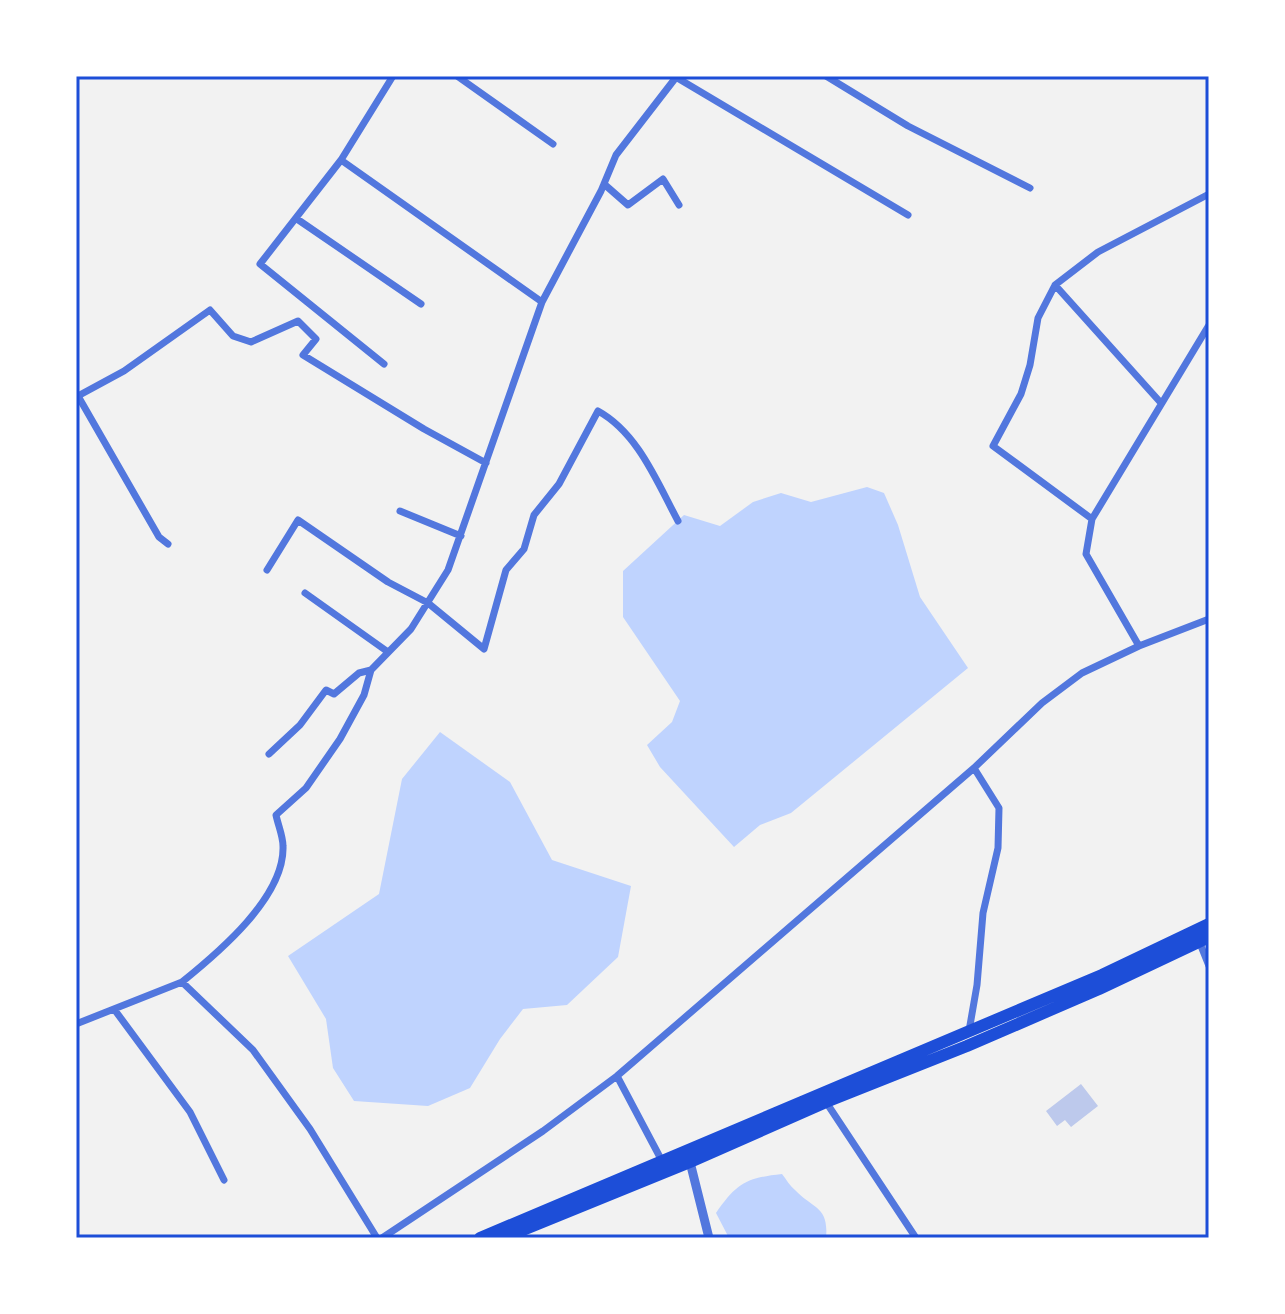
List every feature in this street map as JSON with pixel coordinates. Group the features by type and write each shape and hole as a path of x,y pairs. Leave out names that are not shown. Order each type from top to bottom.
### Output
{"highway":[{"path":"503,1238 1102,975 1209,924"},
{"path":"480,1238 662,1167 690,1162 826,1102 980,1041 1204,939"}],"street":[{"path":"384,364 260,264 341,160 393,76"},
{"path":"457,76 553,144"},
{"path":"826,76 908,126 1030,188"},
{"path":"76,1024 182,982 229,941 255,913 274,883 283,847 276,815 306,788 340,739 364,695 371,670 411,629 448,570 542,302 616,155 675,77 908,215"},
{"path":"341,160 542,302"},
{"path":"604,184 628,205 663,179 679,205"},
{"path":"1092,519 993,446 1021,394 1030,365 1038,318 1055,285 1098,252 1209,194"},
{"path":"297,219 421,304"},
{"path":"1055,285 1161,403"},
{"path":"168,544 159,537 77,397 124,371 210,310 233,336 251,342 298,321 316,339 303,355 486,463"},
{"path":"1139,646 1086,554 1092,519 1209,325"},
{"path":"267,570 298,520 388,582 428,603 484,649 506,570 524,549 534,515 559,484 598,411 614,420 637,447 678,521"},
{"path":"400,511 461,536"},
{"path":"305,593 388,652"},
{"path":"182,982 253,1050 310,1129 380,1238 543,1131 617,1076 974,768 1042,703 1072,681 1139,646 1209,619"},
{"path":"269,754 300,725 326,690 334,694 359,673 371,670"},
{"path":"968,1033 977,985 983,913 998,848 999,808 974,768"},
{"path":"1204,939 1209,966"},
{"path":"114,1009 190,1112 224,1180"},
{"path":"617,1076 662,1167"},
{"path":"826,1102 916,1238"},
{"path":"690,1162 709,1238"}],"water":[{"path":"867,487 884,493 898,525 920,597 968,668 791,813 760,825 734,847 660,767 647,745 672,722 680,701 623,617 623,571 684,515 720,526 753,502 781,493 811,502"},
{"path":"440,732 510,782 552,860 631,886 618,957 567,1005 523,1009 470,1088 428,1106 354,1101 333,1068 326,1019 288,956 379,894 402,779"},
{"path":"782,1174 822,1214 826,1238 729,1238 716,1213 723,1203 751,1180"}],"building":[{"path":"1081,1084 1098,1106 1071,1127 1065,1120 1057,1126 1046,1111"}]}
